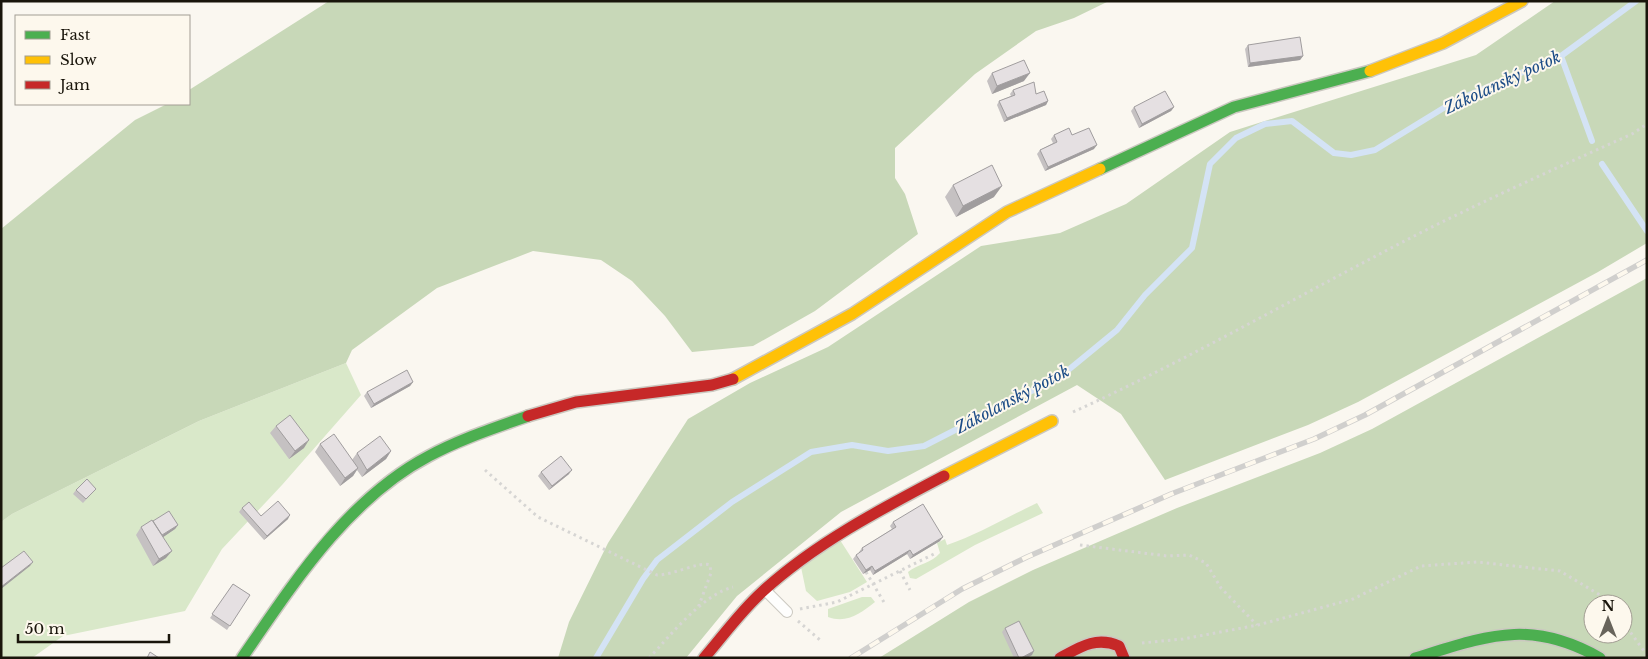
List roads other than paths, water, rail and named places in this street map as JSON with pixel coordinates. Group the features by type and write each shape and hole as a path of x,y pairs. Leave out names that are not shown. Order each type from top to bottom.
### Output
{"main road":[{"path":"242,658 292,585 345,522 394,478 429,456 485,432 548,409 576,402 702,387 735,378 852,314 978,230 1033,198 1234,107 1266,97 1360,75 1411,57 1466,34 1522,1"},
{"path":"704,658 765,590 800,562 836,538 945,476 1052,421"},
{"path":"1415,658 1488,636 1531,632 1574,642 1600,658"},
{"path":"1060,658 1095,641 1108,640 1119,646 1124,658"}],"lane":[{"path":"765,590 787,612"}],"waterway":[{"name":"Zákolanský potok","path":"596,658 643,579 657,560 732,502 811,452 852,445 888,451 924,446 1061,376 1117,330 1145,295 1192,248 1210,164 1236,138 1265,124 1292,121 1334,153 1351,155 1375,150 1455,101 1561,56 1636,1"},
{"path":"1561,56 1592,141"},
{"path":"1602,164 1647,231"}],"railway":[{"path":"851,658 962,589 1027,557 1171,494 1314,439 1365,415 1647,260"}]}
